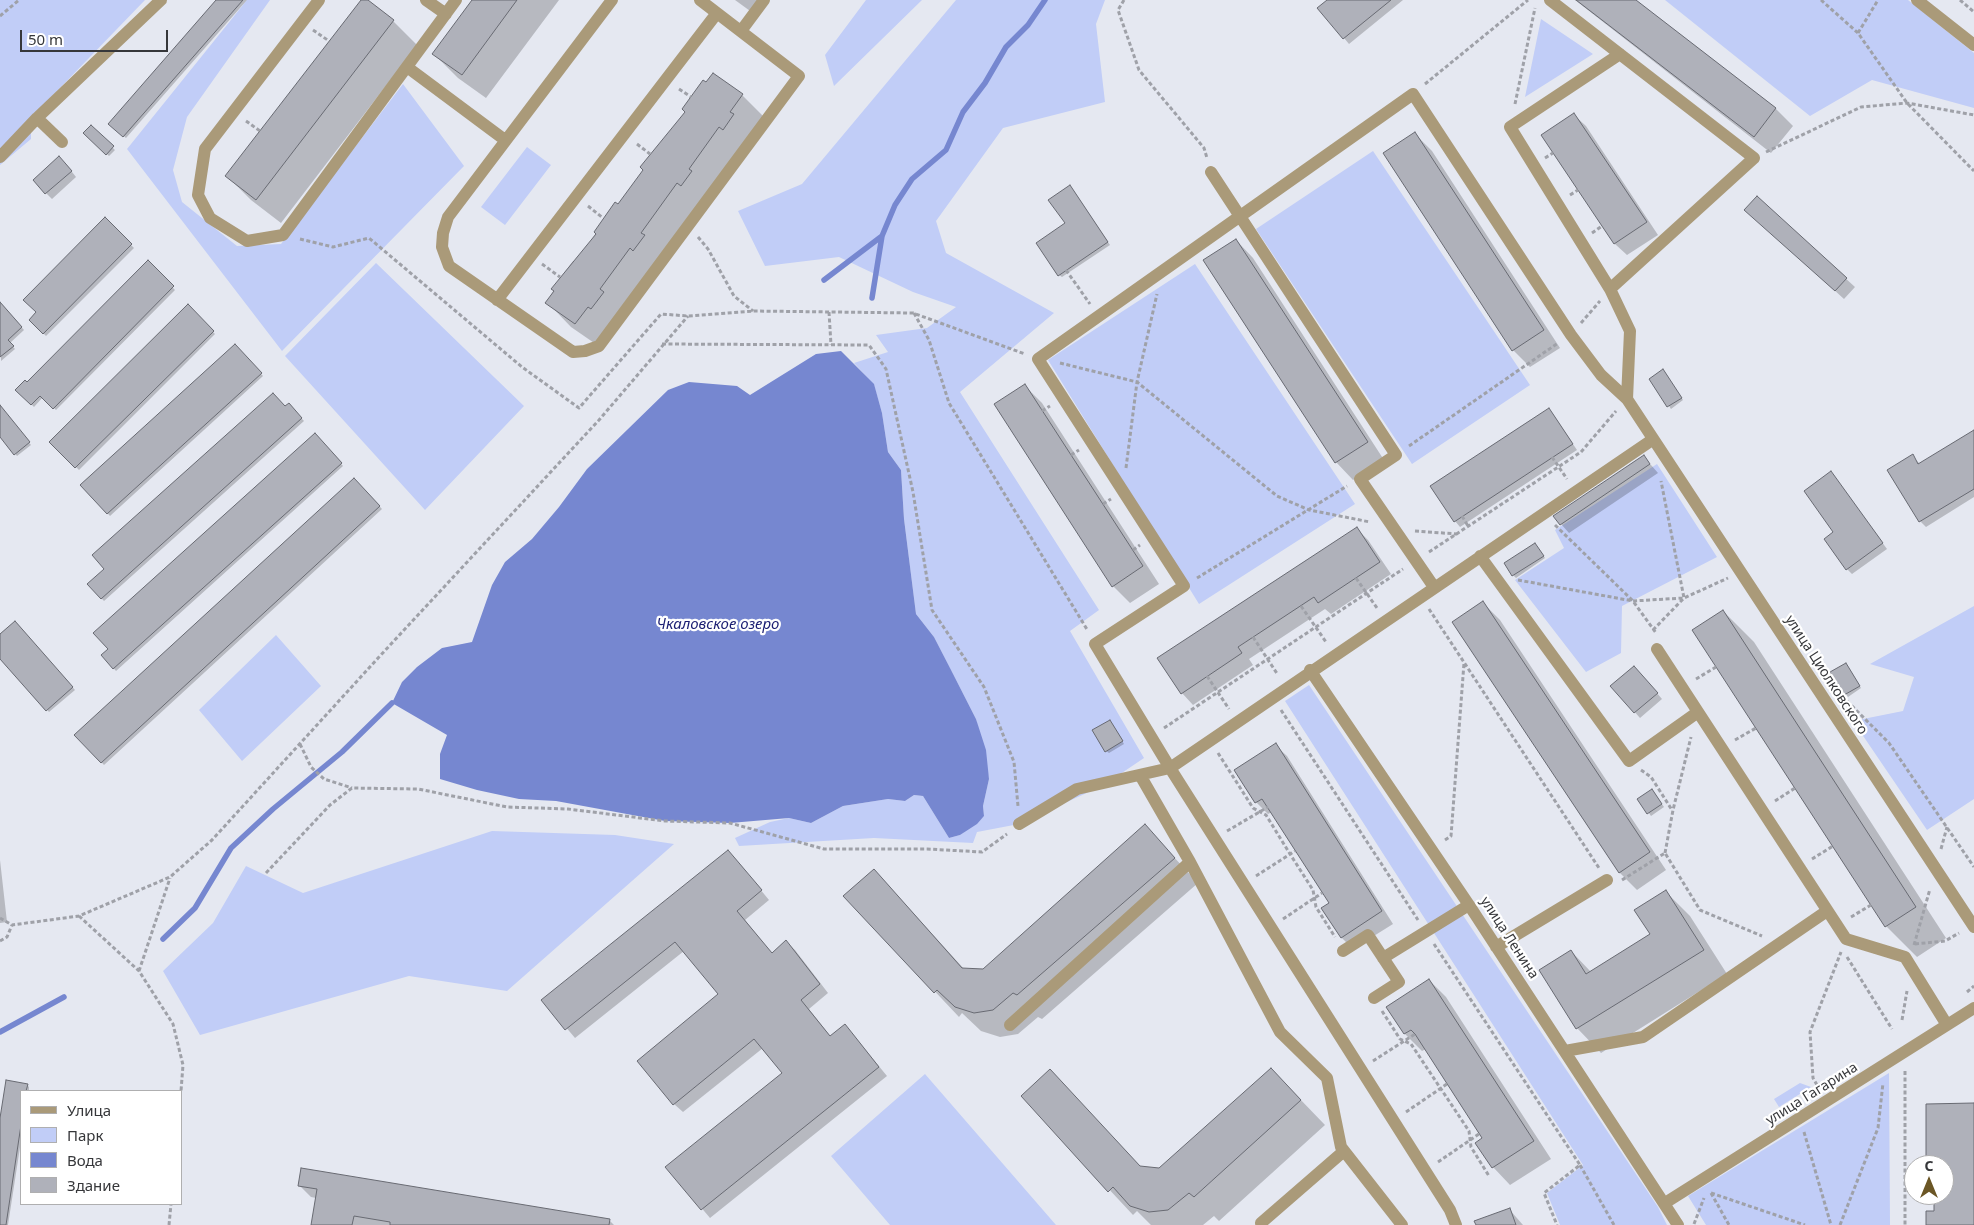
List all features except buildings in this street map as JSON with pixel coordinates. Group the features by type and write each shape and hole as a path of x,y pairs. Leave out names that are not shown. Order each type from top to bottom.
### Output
{"street":[{"path":"0,157 37,118 161,0"},
{"path":"319,0 205,149 198,195 210,218 247,241 283,235 456,0"},
{"path":"426,0 446,14"},
{"path":"612,0 448,217 443,233 442,247 450,266 573,352 585,351 599,346 800,76 700,0"},
{"path":"741,31 764,0"},
{"path":"1550,0 1754,158 1610,289"},
{"path":"1917,0 1974,45"},
{"path":"497,300 717,13"},
{"path":"1620,54 1510,127 1610,289 1630,331 1627,399"},
{"path":"407,67 505,140"},
{"path":"1413,94 1038,359 1184,586 1095,644 1170,768 1426,1170 1450,1210 1456,1225"},
{"name":"улица Циолковского","path":"1413,94 1571,335 1601,375 1627,399 1652,440 1974,925"},
{"path":"37,118 62,142"},
{"path":"1211,172 1396,455 1360,479 1434,587"},
{"path":"1019,824 1077,790 1170,768 1310,670 1652,440"},
{"path":"1480,556 1629,761 1698,712"},
{"path":"1658,644 1698,712 1846,939 1905,957 1947,1025"},
{"name":"улица Ленина","path":"1310,670 1469,905 1678,1225"},
{"path":"1140,775 1190,862 1280,1032 1327,1078 1340,1147 1402,1225"},
{"path":"1010,1025 1190,862"},
{"path":"1496,947 1607,880"},
{"path":"1383,958 1469,905"},
{"path":"1565,1051 1643,1037 1827,912"},
{"path":"1343,950 1368,935 1399,982 1374,998"},
{"name":"улица Гагарина","path":"1664,1203 1974,1008"},
{"path":"1261,1223 1344,1151"}],"path":[{"path":"0,16 19,0"},
{"path":"1124,0 1118,10 1139,70 1204,148 1211,172"},
{"path":"1413,94 1528,0"},
{"path":"1510,127 1537,0"},
{"path":"1821,0 1858,33 1907,104 1974,171"},
{"path":"1858,33 1878,0"},
{"path":"1960,0 1974,12"},
{"path":"1754,158 1861,107 1907,104 1974,115"},
{"path":"687,228 708,249 734,296 754,311"},
{"path":"283,235 333,247 370,238 400,265"},
{"path":"1066,270 1099,316"},
{"path":"1123,492 1137,382 1162,272"},
{"path":"1396,455 1571,335 1610,289"},
{"path":"0,918 12,925 79,916 170,877 212,840 599,420 662,344 688,316 754,311 914,313 1038,359 1137,382 1277,496 1309,510 1408,530 1457,534"},
{"path":"829,312 831,346"},
{"path":"914,313 929,340 949,403 1095,644"},
{"path":"300,744 311,767 324,779 352,788 418,789 507,807 568,808 665,821 730,823 824,849 927,849 982,852 1019,824 1014,762 984,687 932,610 913,492 886,369 869,346 662,344"},
{"path":"1552,457 1568,480"},
{"path":"1660,477 1684,598"},
{"path":"1184,586 1360,479"},
{"path":"1544,513 1633,601 1654,630 1658,644"},
{"path":"1462,516 1468,526"},
{"path":"1516,580 1633,601 1684,598 1740,573"},
{"path":"1356,578 1379,610"},
{"path":"1421,596 1607,880 1619,882 1666,853"},
{"path":"1654,630 1684,598"},
{"path":"1301,606 1328,645"},
{"path":"1253,637 1280,678"},
{"path":"1440,844 1451,836 1464,663"},
{"path":"1689,683 1716,667"},
{"path":"1207,676 1230,712"},
{"path":"1840,695 1889,743 1974,867"},
{"path":"1273,697 1580,1165 1614,1225"},
{"path":"1151,737 1189,711"},
{"path":"1698,712 1673,810 1666,853 1700,910 1769,939"},
{"path":"1728,744 1756,728"},
{"path":"1210,741 1253,808 1266,815 1313,890 1316,907 1343,950"},
{"path":"1629,761 1651,777 1673,810"},
{"path":"266,874 330,805 352,788"},
{"path":"1768,806 1795,788"},
{"path":"1216,838 1268,807"},
{"path":"1910,967 1914,945 1947,826"},
{"path":"1806,863 1833,846"},
{"path":"1244,883 1295,851"},
{"path":"139,971 170,877"},
{"path":"1272,926 1322,894"},
{"path":"1846,939 1849,930 1844,922 1871,905"},
{"path":"79,916 139,971 173,1024 183,1065 181,1090"},
{"path":"0,941 11,932 12,925"},
{"path":"1905,946 1945,941 1974,925"},
{"path":"1817,1085 1813,1078 1810,1032 1842,948 1892,1028"},
{"path":"1374,998 1400,1039 1411,1044 1468,1131 1471,1147 1489,1176"},
{"path":"1362,1069 1415,1034"},
{"path":"1905,1065 1905,1225"},
{"path":"1840,1225 1878,1128 1883,1080"},
{"path":"1394,1120 1447,1084"},
{"path":"1800,1119 1831,1225"},
{"path":"1426,1170 1479,1134"},
{"path":"1557,1225 1544,1192 1580,1165"},
{"path":"1729,1225 1711,1192 1805,1225"},
{"path":"169,1225 171,1205"}],"green space":[{"path":"0,0 145,0 31,118 31,139 0,165"},
{"path":"247,0 270,0 187,117 173,170 182,202 237,246 281,244 403,84 464,166 282,351 127,149"},
{"path":"866,0 922,0 834,86 825,55"},
{"path":"956,0 1105,0 1096,24 1105,102 1003,128 936,221 946,253 1054,313 960,392 1099,610 1070,631 1144,758 1104,785 1019,824 977,832 973,843 874,838 739,846 735,838 770,822 789,818 811,823 843,806 888,799 905,801 914,795 923,796 949,838 960,835 984,816 983,806 989,779 976,719 934,637 916,614 904,519 901,470 888,452 882,413 874,385 854,363 888,352 876,335 927,328 956,307 913,292 839,257 765,266 738,211 802,184"},
{"path":"1665,0 1908,0 1974,53 1974,108 1872,80 1810,116"},
{"path":"1541,19 1593,54 1525,97"},
{"path":"527,147 551,165 505,225 481,207"},
{"path":"1373,151 1530,385 1412,464 1256,229"},
{"path":"376,263 524,406 425,510 285,356"},
{"path":"1195,264 1355,504 1199,604 1048,360"},
{"path":"1657,464 1717,557 1622,606 1621,653 1586,672 1515,580 1564,548 1555,530"},
{"path":"1974,606 1974,799 1927,830 1853,721 1903,711 1914,677 1870,664"},
{"path":"276,635 321,686 242,761 199,710"},
{"path":"1309,685 1658,1207 1667,1225 1560,1225 1547,1193 1583,1165 1285,701"},
{"path":"492,831 615,835 674,844 507,991 409,976 200,1035 163,971 213,923 246,866 303,893"},
{"path":"1889,1073 1890,1225 1706,1225 1688,1196"},
{"path":"925,1074 1056,1225 890,1225 831,1156"},
{"path":"1800,1083 1811,1087 1779,1107 1774,1099"}],"water":[{"name":"Чкаловское озеро","path":"841,351 874,384 882,413 888,452 901,470 904,519 916,614 934,637 950,668 976,719 986,750 989,779 983,806 984,816 977,824 960,835 949,838 923,796 914,795 905,801 888,799 843,806 811,823 789,818 730,823 665,821 556,801 519,799 477,790 440,779 440,754 447,735 392,703 402,682 417,667 442,648 472,642 492,585 505,562 532,539 587,469 668,390 689,382 737,386 750,395 816,354"}],"waterway":[{"path":"872,298 882,236 895,205 912,179 946,150 963,112 985,83 1006,47 1028,25 1045,0"},
{"path":"824,280 882,236"},
{"path":"163,939 195,908 231,848 273,809 342,752 392,703"},
{"path":"0,1032 64,997"}]}
